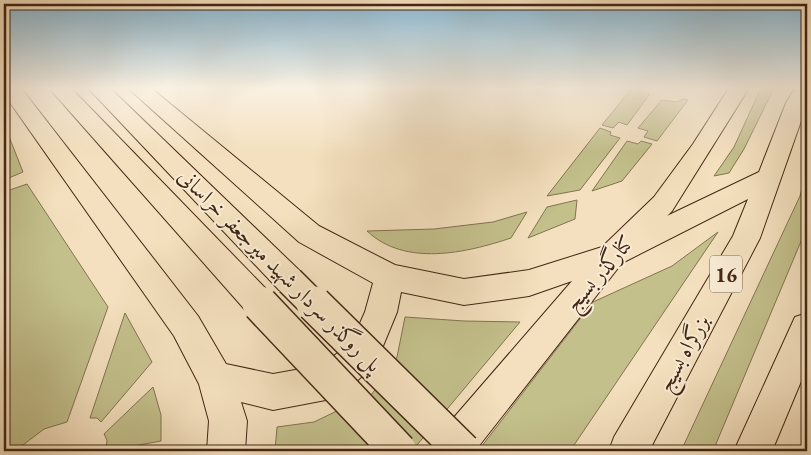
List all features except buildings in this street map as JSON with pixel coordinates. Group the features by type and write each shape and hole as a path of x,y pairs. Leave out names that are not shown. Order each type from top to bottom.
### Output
{"main road":[{"path":"26,109 186,326 215,379 228,421 226,451"},
{"name":"پل روگذر سردار شهید میرجعفر خراسانی","path":"79,109 399,451"},
{"name":"پل روگذر سردار شهید میرجعفر خراسانی","path":"119,109 463,451"},
{"path":"163,109 309,234 389,277 464,292 529,284 612,255 770,177"},
{"name":"کنارگذر بسیج","path":"451,451 612,255 663,204 726,109"},
{"name":"بزرگراه بسیج","path":"628,451 746,238 795,109"},
{"path":"215,379 273,392 331,381 364,352 381,312 389,277"},
{"path":"753,451 807,328"}],"shaded area":[{"path":"615,109 639,109 627,125 619,122 613,128 602,125"},
{"path":"654,109 681,109 657,141 644,137 648,131 638,128"},
{"path":"751,109 764,109 744,149 729,173 714,176 734,147"},
{"path":"600,128 611,132 610,135 620,138 580,190 547,196"},
{"path":"6,129 23,172 4,180 4,130"},
{"path":"627,141 638,144 641,141 652,144 622,181 592,191"},
{"path":"807,170 807,227 713,451 681,451 800,196"},
{"path":"27,184 108,307 67,422 44,429 15,451 4,451 4,192"},
{"path":"577,200 575,219 528,238 547,207"},
{"path":"527,212 511,238 456,252 417,253 399,249 382,242 367,231 434,229 493,222"},
{"path":"718,232 570,451 478,451 593,302 672,266"},
{"path":"125,313 152,362 101,422 97,418 90,418"},
{"path":"405,317 520,322 412,451 275,451 277,427 314,422 372,394 397,357"},
{"path":"153,387 161,415 161,441 106,451 107,440 104,434"}]}
